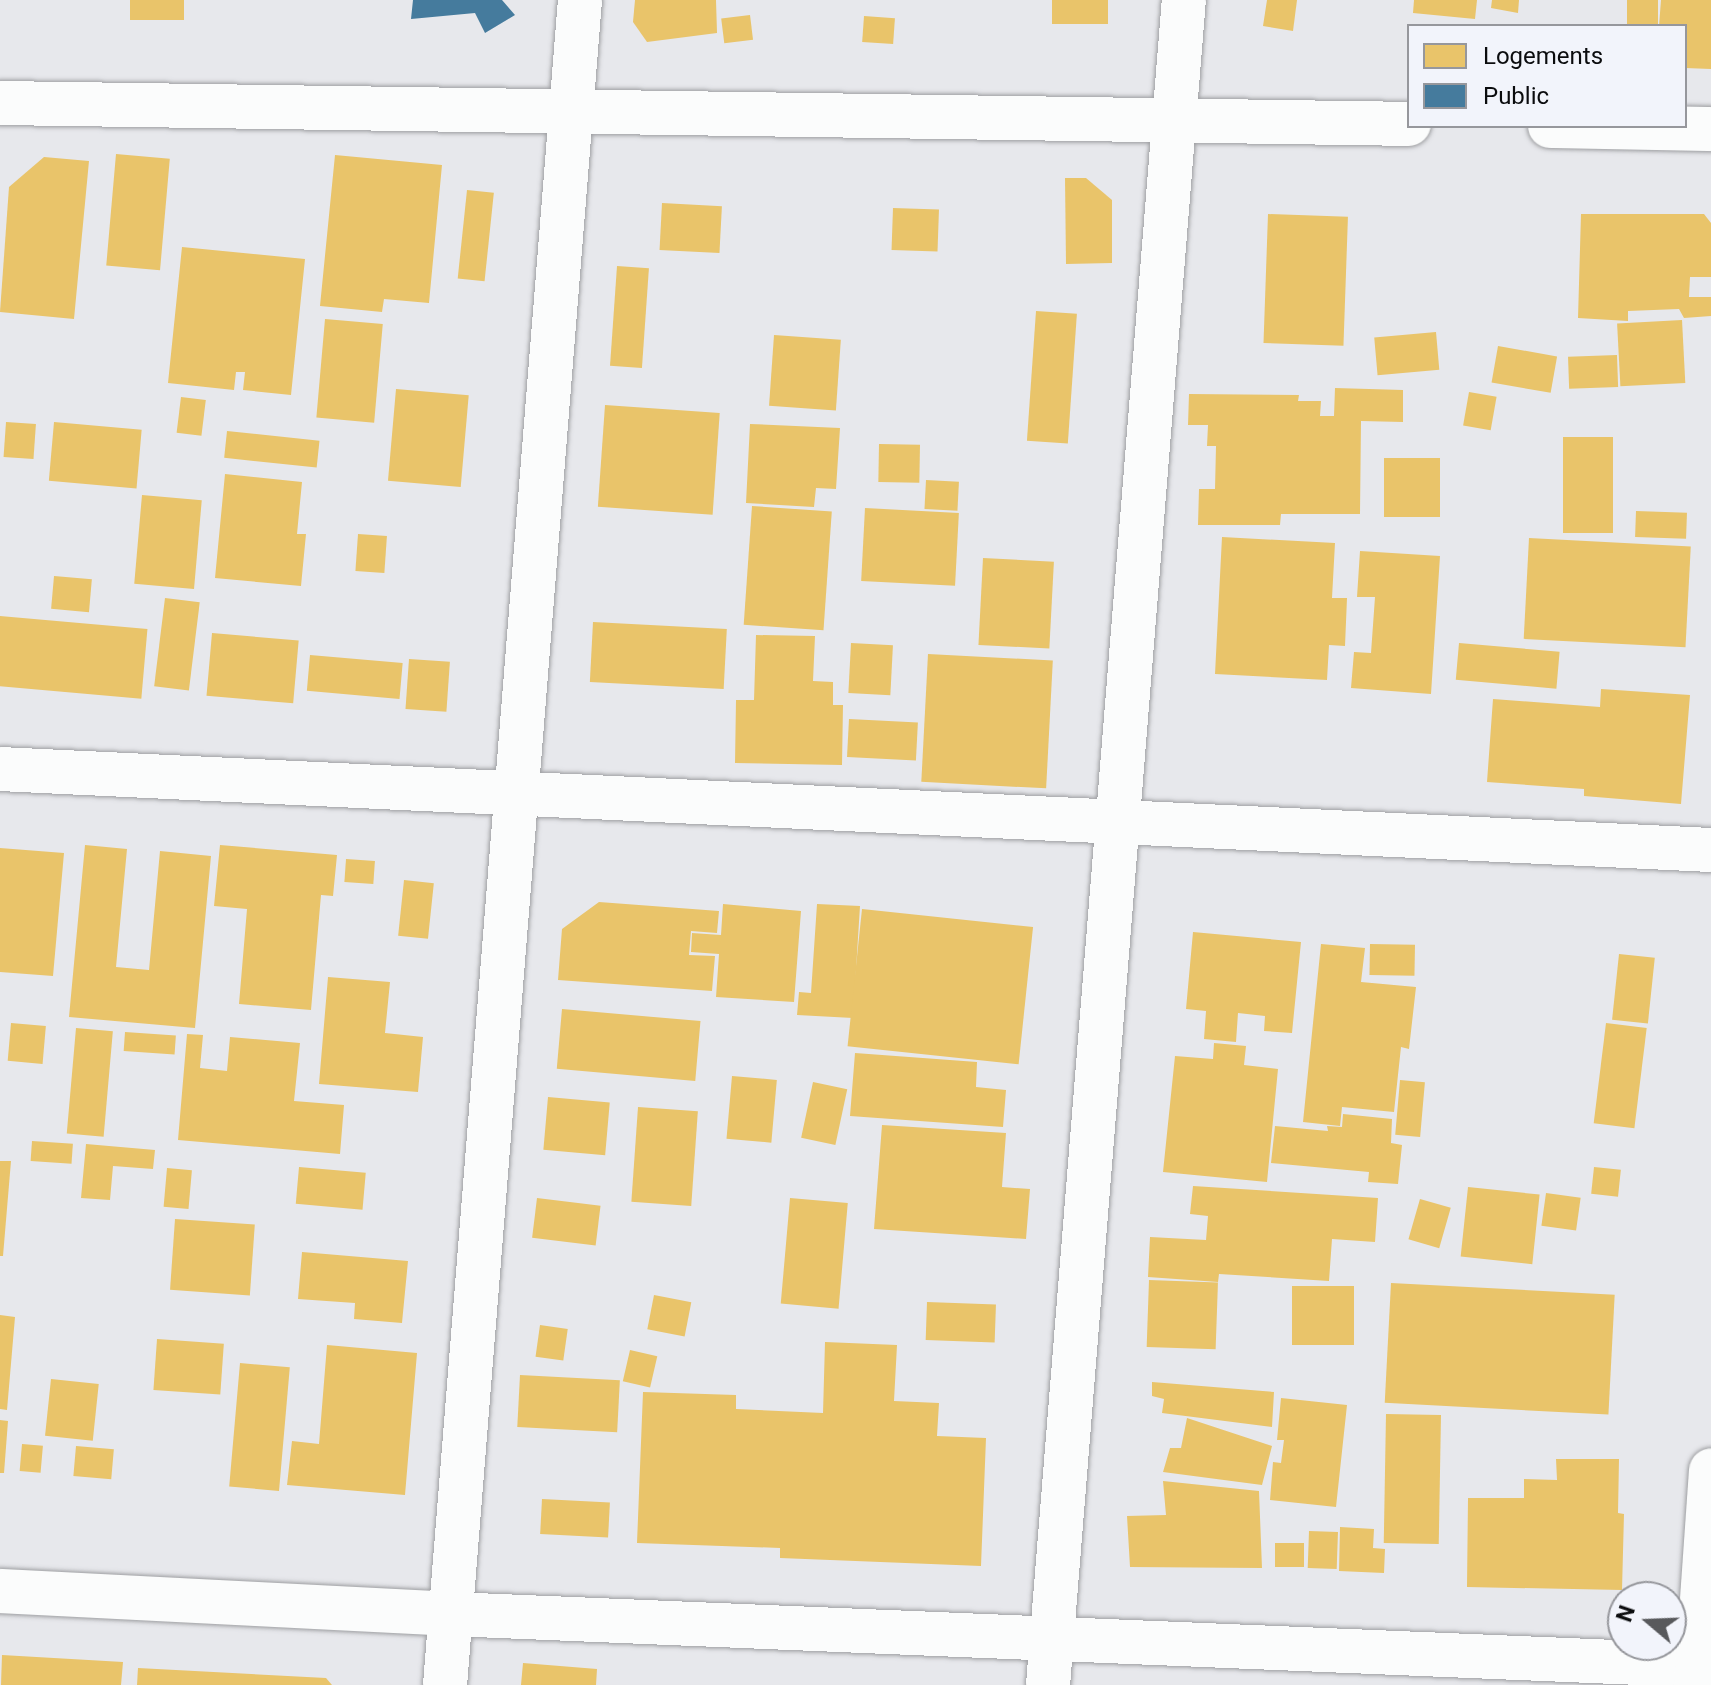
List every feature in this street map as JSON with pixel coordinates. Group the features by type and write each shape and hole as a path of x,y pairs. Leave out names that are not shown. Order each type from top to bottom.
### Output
{"street":[{"path":"445,1685 580,0"},
{"path":"1048,1685 1184,0"},
{"path":"0,103 1407,124"},
{"path":"1657,128 1711,129"},
{"path":"0,769 1711,850"},
{"path":"0,1591 1702,1672 1711,1471"}],"building: Logements":[{"path":"130,0 184,0 184,20 130,20"},
{"path":"635,0 716,0 717,33 647,42 633,22"},
{"path":"1052,0 1108,0 1108,24 1052,24"},
{"path":"1267,0 1297,0 1293,31 1263,26"},
{"path":"1414,0 1477,0 1475,19 1413,13"},
{"path":"1492,0 1519,0 1518,13 1491,8"},
{"path":"1627,0 1658,0 1658,24 1627,24"},
{"path":"1661,0 1711,0 1711,69 1687,68 1687,24 1659,24"},
{"path":"750,15 753,40 724,43 721,19"},
{"path":"864,16 895,18 893,44 862,42"},
{"path":"116,154 170,159 160,270 106,266"},
{"path":"335,155 442,165 429,303 384,299 382,312 320,306"},
{"path":"44,157 89,161 74,319 0,312 9,187"},
{"path":"1065,178 1086,178 1112,200 1112,263 1066,264"},
{"path":"467,190 494,193 485,281 458,279"},
{"path":"662,203 722,206 719,253 660,250"},
{"path":"893,208 939,210 938,252 892,250"},
{"path":"1268,214 1348,217 1343,346 1263,343"},
{"path":"1581,214 1704,214 1711,223 1711,277 1690,277 1689,297 1711,297 1711,316 1684,318 1679,309 1628,311 1628,321 1578,318"},
{"path":"182,247 305,259 291,395 243,390 245,372 236,372 234,390 168,383"},
{"path":"617,266 649,268 642,368 610,366"},
{"path":"1036,311 1077,314 1068,444 1027,441"},
{"path":"325,319 383,324 374,423 316,418"},
{"path":"1682,320 1685,383 1620,386 1617,323"},
{"path":"1436,332 1439,370 1378,375 1374,337"},
{"path":"774,335 841,340 836,411 769,406"},
{"path":"1498,346 1557,356 1551,393 1492,382"},
{"path":"1617,355 1618,387 1569,389 1568,357"},
{"path":"1335,388 1403,390 1403,422 1361,421 1360,514 1281,514 1280,525 1198,525 1199,489 1215,489 1216,446 1207,446 1208,425 1188,425 1189,394 1299,395 1298,401 1321,401 1320,416 1334,416"},
{"path":"396,389 469,395 461,487 388,481"},
{"path":"1469,392 1497,397 1491,430 1463,425"},
{"path":"181,397 206,400 201,436 177,433"},
{"path":"605,405 720,413 713,515 598,507"},
{"path":"6,422 36,424 33,459 4,457"},
{"path":"54,422 142,430 137,488 49,481"},
{"path":"750,424 840,428 836,489 816,488 814,507 746,503"},
{"path":"227,431 319,441 317,468 224,458"},
{"path":"1563,437 1613,437 1613,533 1563,533"},
{"path":"879,444 920,445 919,483 878,482"},
{"path":"1384,458 1440,458 1440,517 1384,517"},
{"path":"225,474 302,482 297,534 306,534 301,586 215,578"},
{"path":"926,480 959,482 957,511 924,509"},
{"path":"142,495 202,500 194,589 134,584"},
{"path":"752,506 832,512 824,630 744,625"},
{"path":"865,508 959,513 955,586 861,581"},
{"path":"1636,511 1687,513 1686,539 1635,537"},
{"path":"358,534 387,536 384,573 355,571"},
{"path":"1222,537 1335,543 1332,598 1347,598 1345,646 1329,645 1327,680 1215,674"},
{"path":"1529,538 1691,546 1685,647 1524,639"},
{"path":"1360,551 1440,556 1431,694 1351,688 1354,652 1371,653 1375,597 1357,597"},
{"path":"983,558 1054,562 1049,649 978,645"},
{"path":"54,576 92,579 89,612 51,609"},
{"path":"165,598 200,602 189,691 154,686"},
{"path":"0,616 147,629 141,699 0,686"},
{"path":"593,622 727,629 724,689 590,682"},
{"path":"212,633 299,641 293,703 207,696"},
{"path":"756,635 815,636 813,681 833,682 833,705 843,705 842,765 735,763 736,700 754,700"},
{"path":"851,643 893,645 890,695 848,693"},
{"path":"1459,643 1560,652 1556,689 1456,680"},
{"path":"928,654 1053,661 1046,788 921,782"},
{"path":"310,655 403,663 400,699 307,691"},
{"path":"409,659 450,662 446,712 406,709"},
{"path":"1601,689 1690,695 1681,804 1584,796 1584,789 1487,782 1493,699 1600,707"},
{"path":"849,719 918,723 916,761 847,757"},
{"path":"85,845 127,849 116,967 149,970 160,851 211,856 195,1028 69,1017"},
{"path":"220,845 337,855 333,896 321,895 311,1010 239,1004 247,909 214,906"},
{"path":"0,848 64,853 53,976 0,972"},
{"path":"346,859 375,861 373,884 344,882"},
{"path":"404,880 434,883 428,939 398,936"},
{"path":"599,902 719,911 717,933 691,931 689,955 715,956 712,991 558,980 562,929"},
{"path":"723,904 801,911 794,1002 716,997 719,954 691,952 692,933 721,935"},
{"path":"817,904 860,906 853,1018 797,1015 799,992 811,993"},
{"path":"862,909 1033,927 1019,1064 848,1046"},
{"path":"1193,932 1301,942 1292,1033 1264,1031 1265,1016 1238,1013 1236,1042 1204,1039 1206,1011 1186,1009"},
{"path":"1321,944 1365,948 1361,982 1416,987 1409,1049 1401,1047 1394,1112 1342,1107 1340,1126 1303,1122"},
{"path":"1370,944 1415,945 1414,976 1369,975"},
{"path":"1619,954 1655,958 1648,1023 1612,1020"},
{"path":"328,977 390,982 385,1033 423,1037 418,1092 319,1084"},
{"path":"562,1009 700,1021 695,1081 557,1069"},
{"path":"11,1023 46,1026 43,1064 8,1061"},
{"path":"1606,1023 1647,1028 1634,1128 1594,1123"},
{"path":"76,1028 113,1031 104,1137 67,1134"},
{"path":"125,1032 176,1036 175,1055 124,1051"},
{"path":"187,1034 203,1035 200,1068 227,1071 230,1037 300,1043 294,1101 344,1105 340,1154 178,1140"},
{"path":"1214,1043 1246,1046 1244,1065 1278,1069 1267,1182 1163,1172 1175,1056 1213,1059"},
{"path":"855,1053 977,1062 976,1087 1006,1090 1003,1127 850,1116"},
{"path":"732,1076 777,1080 771,1143 727,1139"},
{"path":"1400,1080 1425,1082 1420,1137 1395,1135"},
{"path":"813,1082 847,1089 835,1145 801,1138"},
{"path":"548,1097 610,1102 605,1155 543,1150"},
{"path":"638,1107 698,1111 691,1206 631,1202"},
{"path":"1343,1114 1392,1119 1391,1143 1402,1145 1398,1184 1368,1182 1369,1172 1271,1163 1275,1126 1328,1131 1327,1126 1342,1127"},
{"path":"882,1125 1006,1133 1002,1187 1030,1189 1026,1239 874,1229"},
{"path":"32,1141 73,1144 72,1164 31,1161"},
{"path":"86,1144 155,1150 153,1169 113,1166 110,1200 81,1198"},
{"path":"0,1161 11,1161 3,1256 0,1256"},
{"path":"299,1167 366,1173 363,1210 296,1204"},
{"path":"1594,1167 1621,1170 1618,1197 1591,1194"},
{"path":"167,1168 192,1170 189,1209 164,1207"},
{"path":"1193,1186 1378,1198 1375,1242 1332,1239 1329,1281 1219,1274 1218,1282 1148,1277 1150,1237 1206,1240 1208,1216 1190,1214"},
{"path":"1468,1187 1540,1195 1532,1264 1461,1257"},
{"path":"1546,1193 1581,1198 1576,1231 1541,1226"},
{"path":"537,1198 601,1206 596,1246 532,1238"},
{"path":"790,1198 848,1203 839,1309 781,1304"},
{"path":"1420,1199 1451,1208 1439,1248 1408,1239"},
{"path":"175,1219 255,1225 250,1295 170,1290"},
{"path":"302,1252 408,1261 402,1323 354,1319 355,1303 298,1299"},
{"path":"1149,1280 1218,1282 1216,1349 1147,1347"},
{"path":"1391,1283 1615,1295 1608,1415 1385,1403"},
{"path":"1292,1286 1354,1286 1354,1345 1292,1345"},
{"path":"654,1295 691,1302 685,1337 647,1329"},
{"path":"927,1302 996,1304 995,1342 926,1340"},
{"path":"0,1315 15,1317 7,1410 0,1409"},
{"path":"540,1325 568,1329 563,1361 536,1357"},
{"path":"157,1339 224,1344 220,1395 153,1390"},
{"path":"825,1342 897,1345 894,1401 939,1403 937,1436 986,1438 981,1566 780,1558 780,1548 637,1543 643,1392 736,1395 736,1409 823,1413"},
{"path":"327,1345 417,1353 405,1495 287,1485 292,1441 319,1444"},
{"path":"630,1350 657,1356 650,1387 623,1381"},
{"path":"240,1363 290,1367 279,1491 229,1487"},
{"path":"520,1375 620,1380 617,1432 517,1427"},
{"path":"51,1379 99,1384 93,1441 45,1436"},
{"path":"1152,1382 1274,1392 1272,1427 1162,1413 1164,1399 1152,1396"},
{"path":"1281,1398 1347,1405 1336,1507 1270,1500 1273,1462 1281,1463 1284,1440 1277,1440"},
{"path":"1386,1414 1441,1415 1439,1544 1384,1543"},
{"path":"1187,1418 1272,1446 1262,1485 1163,1472 1170,1448 1181,1448"},
{"path":"0,1420 8,1421 4,1473 0,1473"},
{"path":"22,1444 43,1446 41,1473 20,1471"},
{"path":"76,1446 114,1449 111,1479 73,1476"},
{"path":"1556,1459 1619,1459 1618,1513 1624,1514 1622,1581 1607,1581 1607,1590 1467,1587 1468,1498 1524,1498 1524,1479 1557,1480"},
{"path":"1163,1481 1259,1491 1262,1568 1130,1567 1127,1516 1166,1515"},
{"path":"542,1499 610,1503 608,1538 540,1534"},
{"path":"1340,1527 1374,1529 1373,1548 1385,1549 1384,1573 1339,1571"},
{"path":"1309,1531 1338,1532 1337,1569 1308,1568"},
{"path":"1275,1543 1304,1543 1304,1567 1275,1567"},
{"path":"2,1655 123,1662 121,1685 1,1685"},
{"path":"523,1663 597,1669 596,1685 521,1685"},
{"path":"138,1668 326,1678 332,1685 137,1685"}],"building: Public":[{"path":"413,0 502,0 515,15 485,33 475,13 411,19"}]}
